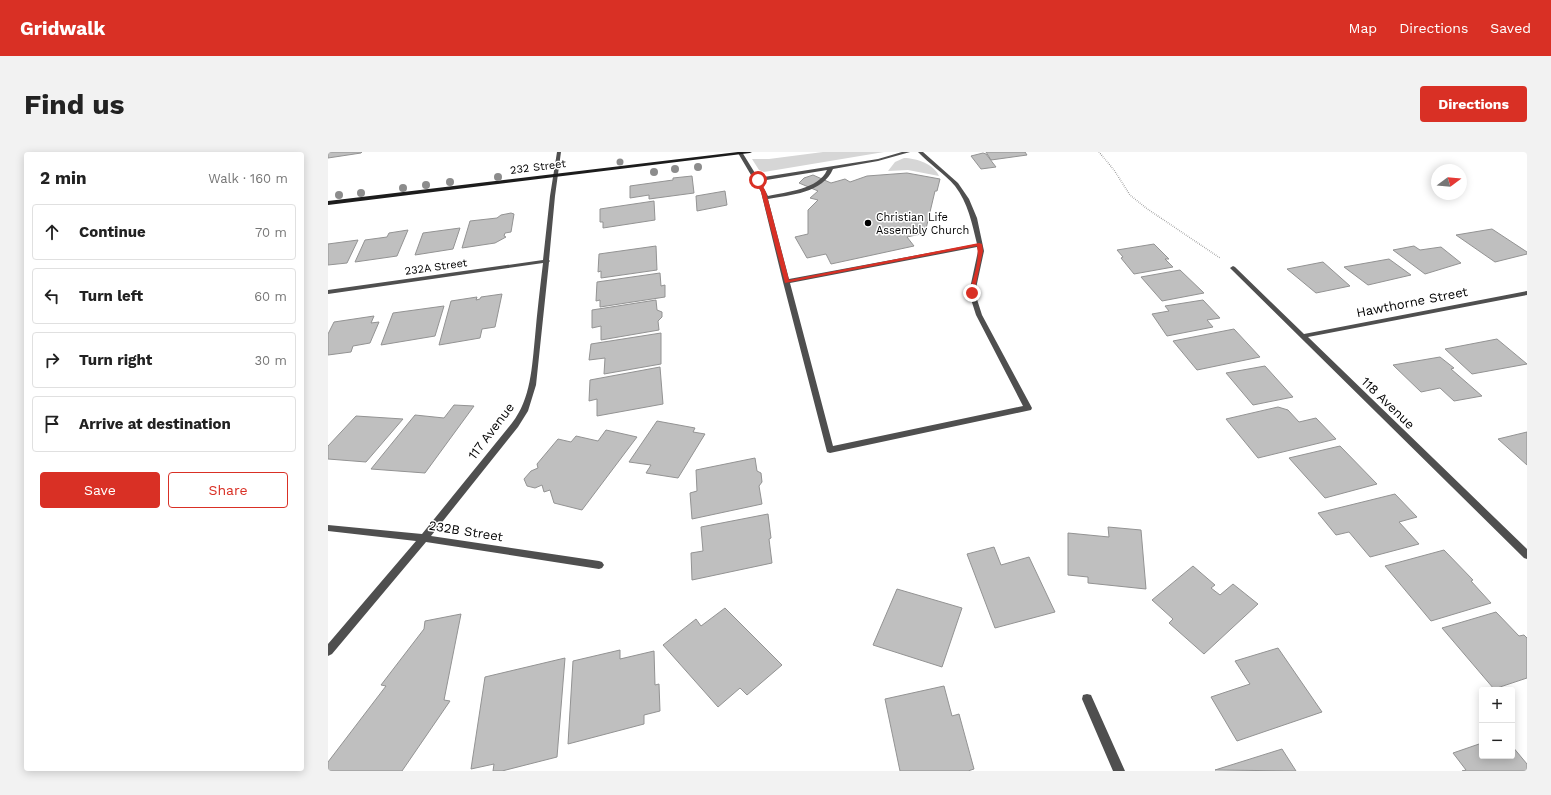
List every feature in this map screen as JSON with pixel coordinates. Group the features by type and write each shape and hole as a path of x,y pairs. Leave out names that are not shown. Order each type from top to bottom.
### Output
{"main road":[{"name":"232 Street","path":"328,203 750,152"}],"street":[{"name":"117 Avenue","path":"328,651 424,538 510,432 520,419 527,404 534,376 558,152"},
{"path":"758,180 878,160 908,152"},
{"path":"740,153 758,180 765,198 830,450 1028,408 979,316 972,293 981,251 974,218 963,194 956,184 920,152"},
{"path":"765,198 807,188 824,180 830,174 831,168"},
{"path":"786,282 979,244"},
{"name":"232A Street","path":"328,292 547,261"},
{"name":"118 Avenue","path":"1233,268 1527,555"},
{"name":"Hawthorne Street","path":"1302,336 1527,293"},
{"name":"232B Street","path":"328,528 424,538 599,565"},
{"path":"1087,699 1119,771"}],"path":[{"path":"1099,152 1114,170 1130,195 1146,208 1233,268"}],"shaded area":[{"path":"823,152 884,152 764,172 759,170 752,159 769,159"},
{"path":"904,158 924,162 933,168 939,176 908,170 888,171 895,162"}],"building":[{"path":"328,152 362,152 328,158"},
{"path":"986,152 1025,152 1027,155 991,160"},
{"path":"983,153 986,154 996,167 981,169 971,156"},
{"name":"Christian Life Assembly Church","path":"907,173 940,179 937,191 935,191 925,233 907,237 914,246 831,264 826,254 807,258 795,237 808,234 808,210 818,200 810,198 818,191 799,183 804,178 813,175 831,183 845,179 850,182 867,176"},
{"path":"692,176 694,193 649,199 649,195 630,198 630,186"},
{"path":"725,191 727,205 697,211 696,196"},
{"path":"654,201 655,220 603,228 603,222 600,222 600,209"},
{"path":"511,213 514,214 511,232 505,233 504,236 506,237 495,243 462,248 470,221 497,218 501,215"},
{"path":"460,228 453,249 415,255 423,233"},
{"path":"1492,229 1527,252 1527,254 1495,262 1456,235"},
{"path":"408,230 397,256 355,262 365,240 387,237 389,233"},
{"path":"358,240 347,263 328,265 328,244"},
{"path":"1154,244 1169,259 1165,259 1173,267 1134,274 1121,258 1123,257 1117,250"},
{"path":"656,246 657,270 601,278 601,271 598,272 599,254"},
{"path":"1414,246 1420,250 1441,247 1461,263 1425,274 1393,250"},
{"path":"1389,259 1411,275 1368,285 1344,267"},
{"path":"1323,262 1350,286 1316,293 1287,269"},
{"path":"1180,270 1204,293 1162,301 1141,277"},
{"path":"660,273 661,286 665,285 665,297 600,307 600,300 596,301 597,282"},
{"path":"502,294 495,327 482,329 480,338 439,345 451,301 477,297 476,300 480,299 481,297"},
{"path":"656,300 657,310 662,312 662,317 658,321 659,330 601,340 601,326 592,328 592,310"},
{"path":"1203,300 1220,318 1207,320 1213,327 1167,336 1152,314 1169,311 1165,306"},
{"path":"444,306 435,336 381,345 393,313"},
{"path":"374,316 371,323 379,322 370,343 353,346 351,352 328,355 328,334 334,322"},
{"path":"1234,329 1260,357 1197,370 1173,341"},
{"path":"661,333 661,364 604,374 605,358 589,360 591,344"},
{"path":"1497,339 1527,364 1472,374 1445,349"},
{"path":"1440,357 1454,368 1451,369 1482,396 1454,401 1440,388 1421,392 1393,365"},
{"path":"1265,366 1293,397 1253,405 1226,373"},
{"path":"660,367 663,404 597,416 597,399 589,401 590,380"},
{"path":"454,405 474,406 425,473 371,469 415,415 444,418"},
{"path":"1278,407 1288,410 1299,422 1316,418 1336,439 1258,458 1226,419"},
{"path":"356,416 403,419 366,462 328,459 328,446"},
{"path":"657,421 695,428 693,432 705,434 678,478 646,473 651,465 629,462"},
{"path":"606,430 637,437 582,510 554,503 550,490 544,492 542,485 535,488 527,486 524,479 531,471 538,468 537,464 558,439 571,442 576,436 598,441"},
{"path":"1527,432 1527,465 1498,439"},
{"path":"1340,446 1377,484 1325,498 1289,458"},
{"path":"755,458 757,471 761,473 762,482 759,486 762,504 692,519 690,493 697,491 696,470"},
{"path":"1395,494 1417,517 1399,522 1419,544 1370,557 1349,532 1336,535 1318,513"},
{"path":"768,514 772,563 692,580 691,553 703,551 701,527"},
{"path":"1108,527 1141,530 1146,589 1088,583 1088,577 1068,575 1068,533 1109,537"},
{"path":"994,547 1001,565 1029,557 1055,612 995,628 967,554"},
{"path":"1444,550 1473,580 1471,581 1491,603 1431,621 1385,566"},
{"path":"1193,566 1215,585 1211,588 1220,595 1233,584 1258,604 1204,654 1169,623 1173,619 1152,600"},
{"path":"897,589 962,608 942,667 873,645"},
{"path":"725,608 782,665 747,695 740,688 718,707 663,645 696,619 701,626"},
{"path":"1496,612 1519,636 1524,635 1527,638 1527,678 1500,687 1492,687 1442,628"},
{"path":"461,614 444,700 450,701 402,771 328,771 328,762 386,686 381,685 424,629 425,621"},
{"path":"1278,648 1322,712 1237,741 1211,697 1250,684 1235,661"},
{"path":"620,650 620,659 654,651 655,685 659,684 660,711 644,715 644,724 568,744 573,661"},
{"path":"565,658 557,757 502,771 493,771 494,764 471,769 485,677"},
{"path":"944,686 952,716 959,714 974,769 968,771 900,771 885,699"},
{"path":"1479,744 1479,759 1515,759 1515,750 1527,764 1527,771 1462,771 1466,770 1453,753"},
{"path":"1282,749 1296,771 1215,770"}],"place":[{"name":"Christian Life Assembly Church","path":"868,223"}],"route":[{"path":"758,180 764,192 786,282 979,244 981,251 978,272 972,293"}]}
